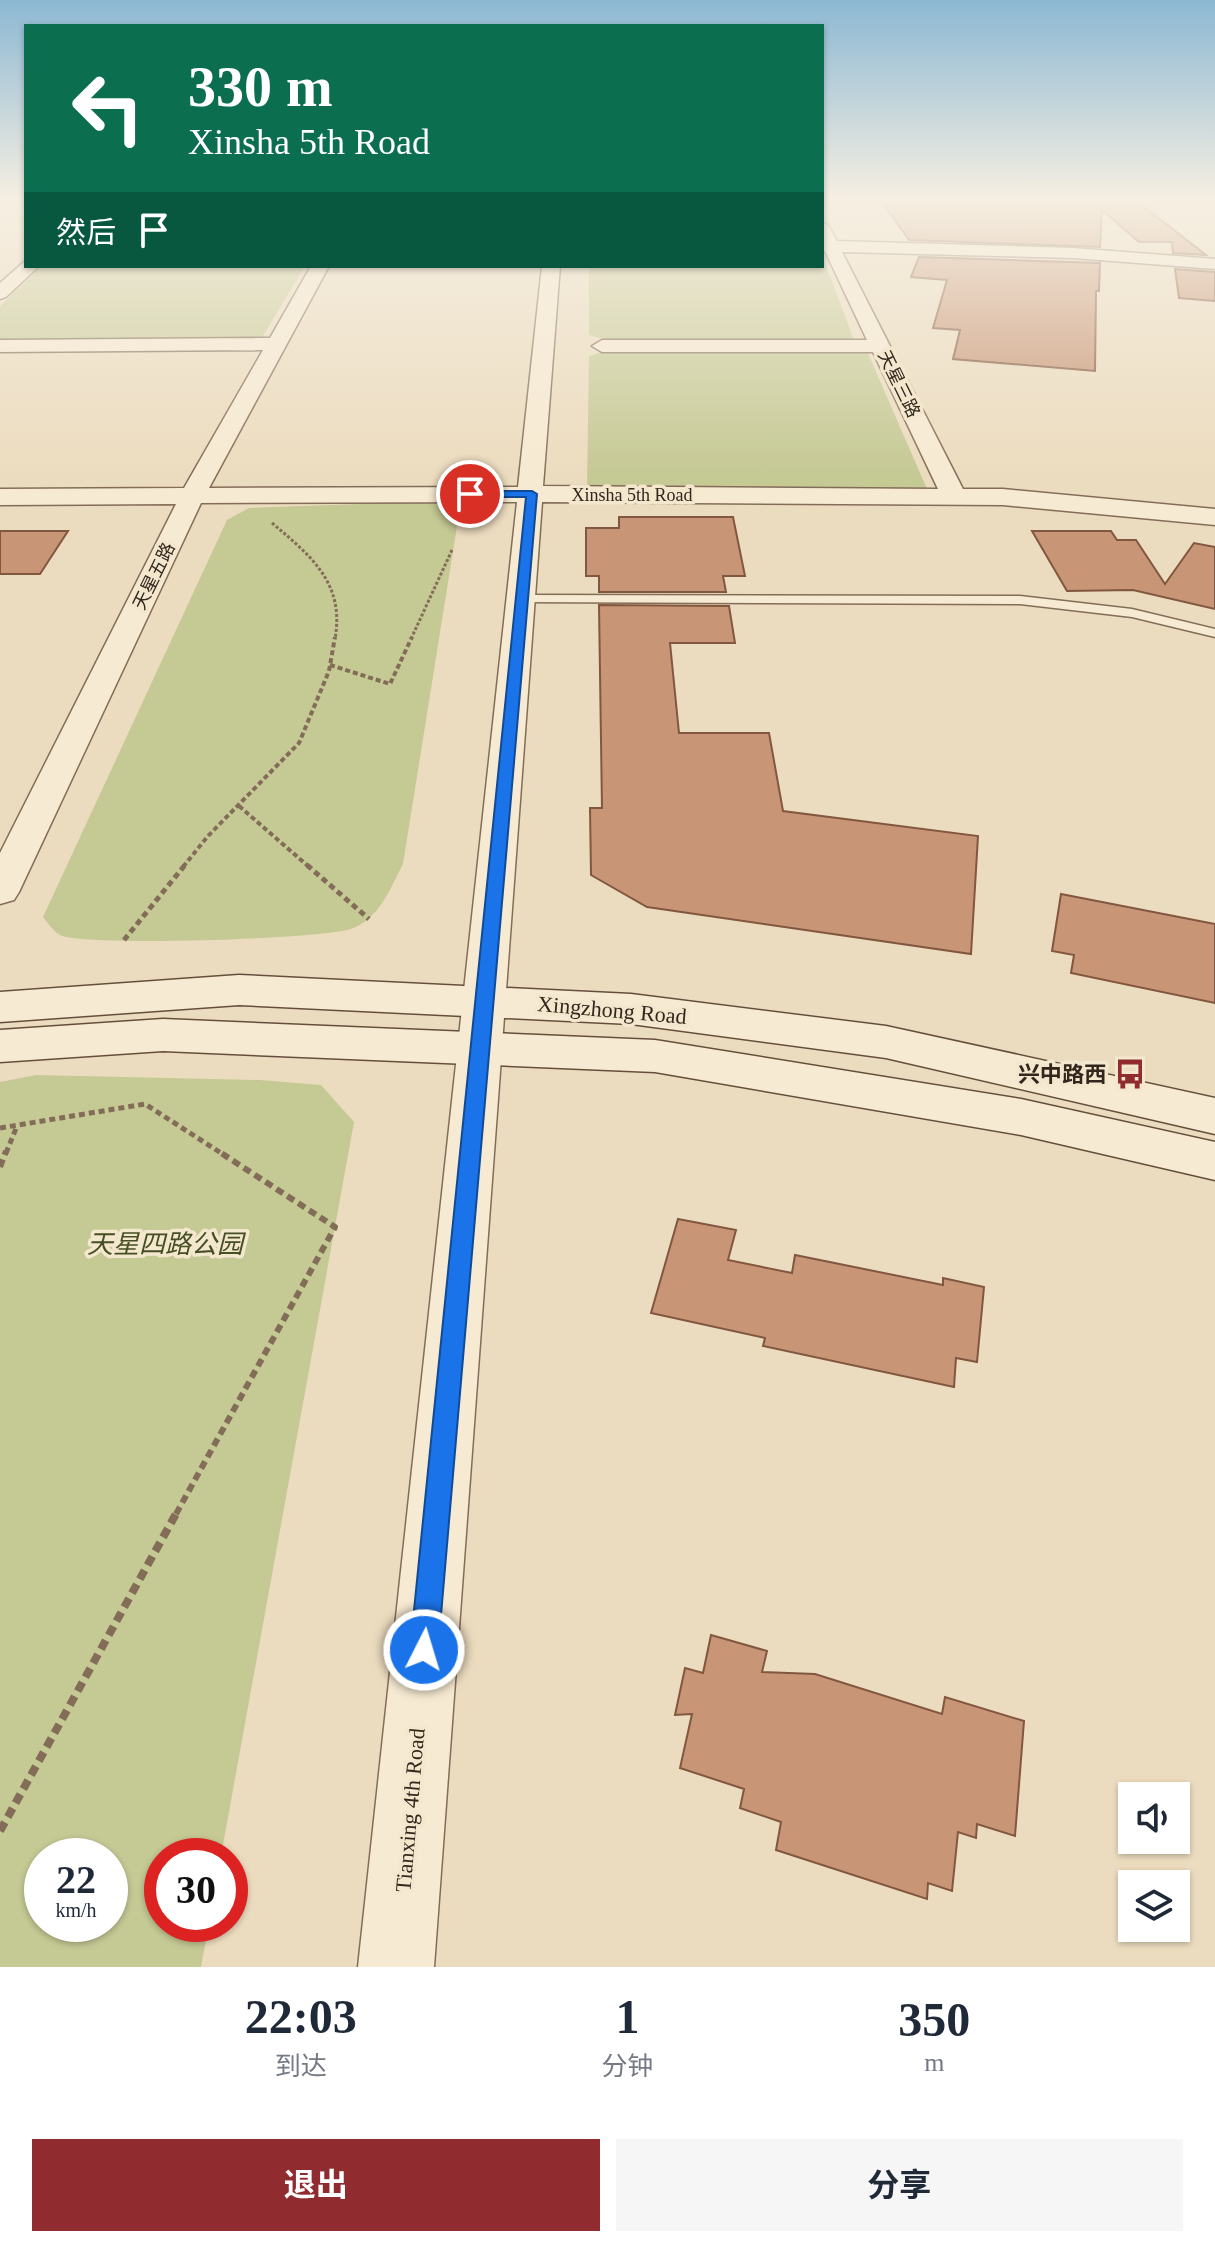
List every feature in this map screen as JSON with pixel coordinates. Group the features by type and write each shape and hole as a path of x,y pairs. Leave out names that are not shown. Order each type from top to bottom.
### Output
{"street":[{"name":"天星五路","path":"0,892 192,496 306,291"},
{"name":"Tianxing 4th Road","path":"396,1967 532,494 570,347 557,291"},
{"name":"天星三路","path":"851,291 954,497"},
{"path":"0,346 277,344"},
{"path":"570,347 880,346"},
{"name":"Xinsha 5th Road","path":"0,497 532,494 1003,497 1215,517"},
{"name":"Xingzhong Road","path":"0,1007 239,990 631,1009 886,1042 1215,1116"},
{"name":"Xingzhong Road","path":"0,1046 163,1035 655,1056 1021,1117 1215,1161"}],"lane":[{"path":"522,599 1020,600 1132,613 1215,633"}],"path":[{"path":"124,940 208,836 299,743 330,665 338,620 331,587 313,557 284,531 249,508 255,496"},
{"path":"330,665 390,684 452,550"},
{"path":"239,806 369,919"},
{"path":"0,1128 145,1104 335,1227 0,1831"},
{"path":"0,1167 17,1126"}],"green space":[{"path":"16,291 290,291 261,339 0,341 0,306"},
{"path":"589,291 835,291 854,340 603,339 589,335"},
{"path":"605,351 867,351 927,489 587,486 589,356"},
{"path":"416,502 446,507 458,520 403,864 376,911 351,929 296,936 111,941 78,939 57,933 43,917 227,520 249,508"},
{"name":"天星四路公园","path":"36,1075 260,1080 321,1085 354,1122 224,1838 144,1838 144,1942 206,1942 201,1967 0,1967 0,1082"}],"building":[{"path":"944,291 1099,291 1096,291 1095,371 953,359 960,330 933,328"},
{"path":"1178,291 1215,291 1215,301 1179,298"},
{"path":"619,517 733,517 745,576 723,576 726,592 599,592 599,576 586,576 586,528 619,528"},
{"path":"0,531 68,531 40,574 0,574"},
{"path":"1032,531 1111,531 1117,540 1136,540 1165,584 1194,543 1215,547 1215,609 1133,590 1067,591"},
{"path":"599,605 729,606 735,643 670,643 679,733 769,733 783,811 978,836 971,954 647,907 591,875 590,808 602,808"},
{"path":"1061,894 1215,924 1215,1003 1071,973 1074,955 1052,951"},
{"path":"678,1219 736,1230 728,1260 792,1273 795,1255 943,1285 943,1278 984,1287 977,1362 956,1358 954,1387 763,1346 765,1338 651,1313"},
{"path":"711,1635 767,1651 762,1672 815,1674 942,1714 945,1697 1024,1721 1015,1836 977,1824 976,1838 958,1832 952,1891 928,1883 927,1899 776,1850 781,1822 740,1808 744,1789 680,1768 692,1714 675,1715 685,1668 703,1673"}],"place":[{"name":"兴中路西","path":"1130,1074"}],"route":[{"path":"424,1650 532,494 470,494"}]}
